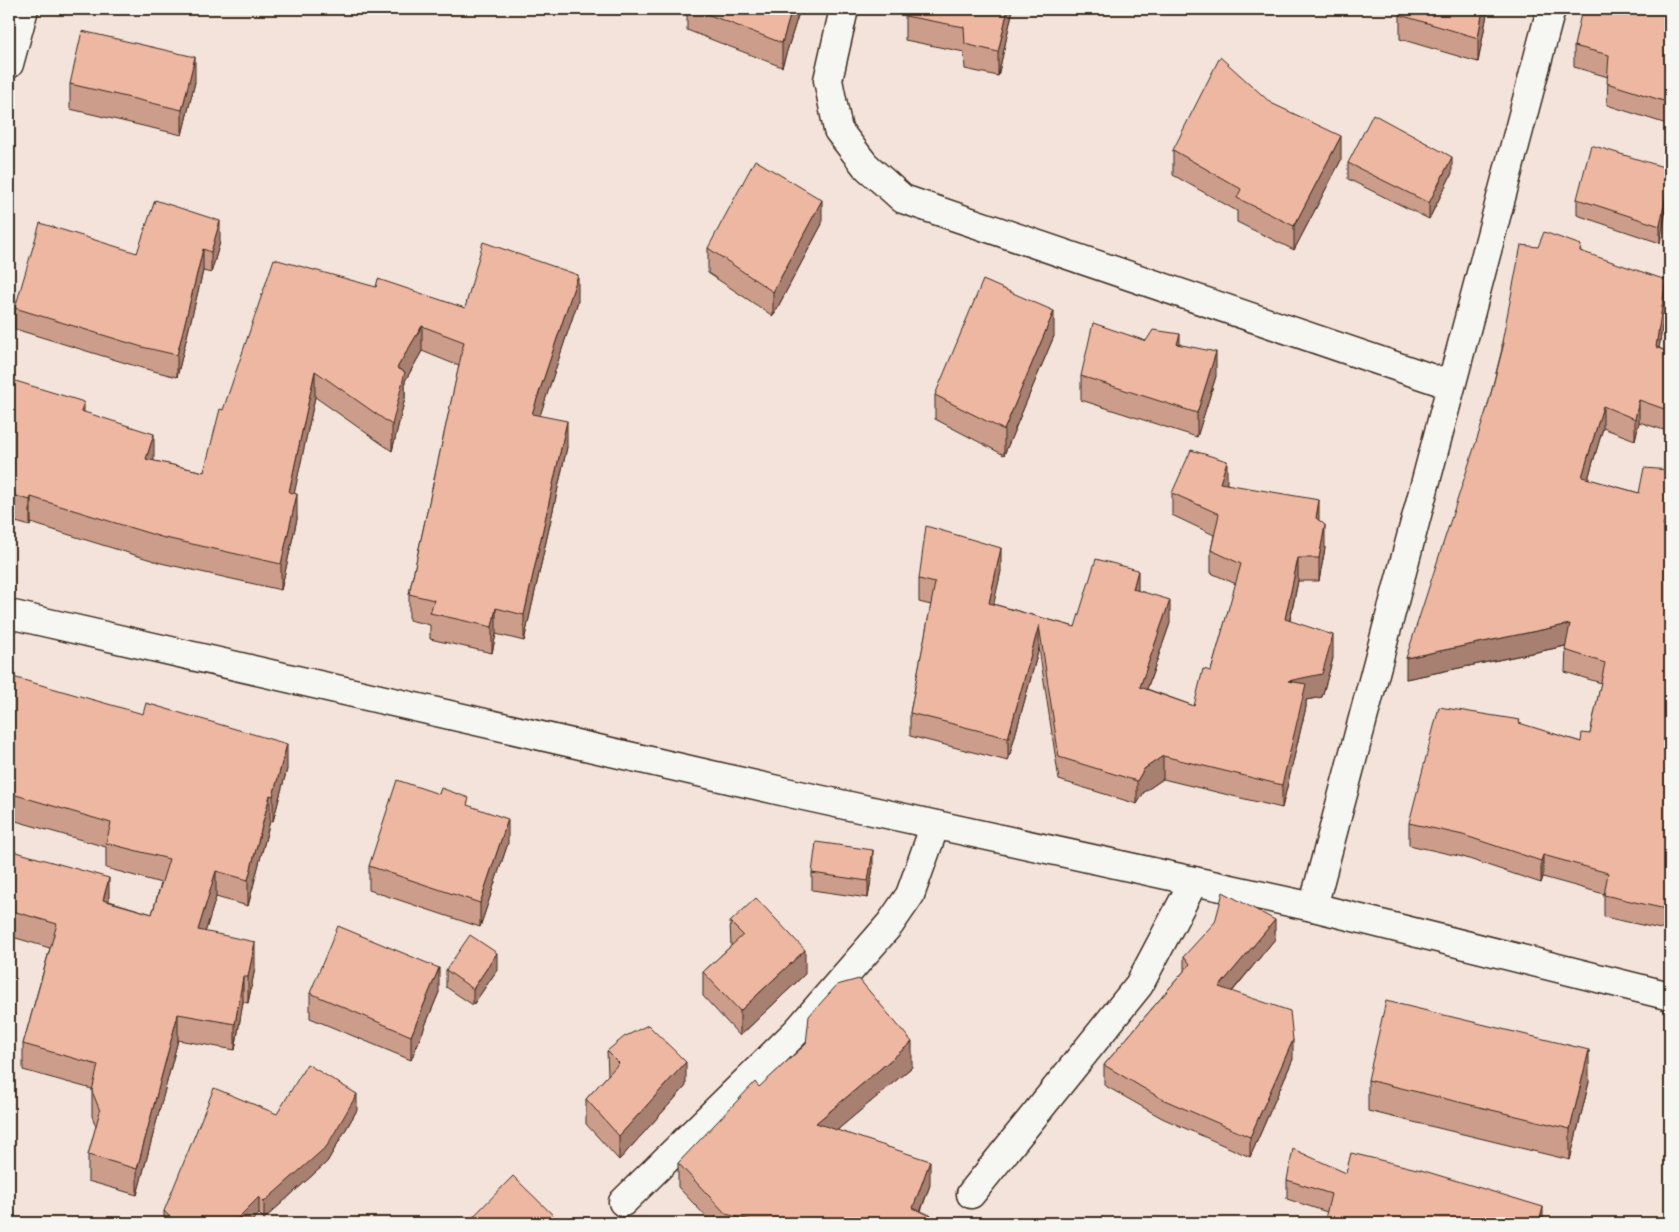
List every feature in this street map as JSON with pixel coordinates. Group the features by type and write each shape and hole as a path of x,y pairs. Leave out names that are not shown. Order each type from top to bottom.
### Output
{"street":[{"path":"9,64 24,9"},
{"path":"844,9 828,80 838,130 865,165 903,199 1451,385"},
{"path":"1313,907 1551,9"},
{"path":"9,614 936,825 1313,907 1670,996"},
{"path":"623,1202 798,1030 890,924 910,895 936,825"},
{"path":"971,1194 1138,985 1194,881"}],"building":[{"path":"694,9 792,9 782,43"},
{"path":"906,9 1008,9 998,52 965,44 964,27 905,16"},
{"path":"1401,9 1483,9 1478,38 1400,15"},
{"path":"1582,9 1670,9 1670,103 1607,83 1609,55 1574,46"},
{"path":"82,31 195,57 182,110 70,84"},
{"path":"1220,57 1271,103 1341,136 1294,226 1237,198 1241,189 1173,150"},
{"path":"1373,114 1452,157 1429,203 1348,163"},
{"path":"1591,145 1670,169 1660,226 1577,199"},
{"path":"755,160 822,200 773,292 708,248"},
{"path":"155,200 220,221 211,252 203,249 177,355 142,347 15,308 40,223 137,253"},
{"path":"1544,232 1581,245 1580,251 1666,280 1656,347 1670,353 1670,411 1639,400 1635,419 1603,406 1582,477 1639,493 1644,468 1670,470 1670,499 1663,526 1670,528 1670,910 1604,895 1608,873 1543,855 1541,861 1463,835 1409,823 1439,707 1520,720 1519,723 1581,742 1582,733 1590,734 1605,663 1565,650 1570,624 1406,658 1488,405 1504,343 1502,342 1521,245 1538,247"},
{"path":"483,242 578,275 532,414 567,421 524,615 496,608 492,627 430,613 434,600 409,594 464,342 422,326 397,368 405,372 392,425 315,371 289,492 297,494 281,564 161,537 31,497 30,500 9,494 9,379 84,402 81,411 154,434 146,459 204,472 220,409 223,410 274,259 376,287 378,279 465,308"},
{"path":"983,280 1054,311 1004,430 935,395"},
{"path":"1093,323 1146,341 1153,330 1180,334 1177,344 1216,352 1197,413 1081,376"},
{"path":"1191,450 1227,461 1220,483 1319,500 1316,518 1325,525 1319,558 1298,558 1285,619 1333,635 1322,674 1288,681 1306,684 1282,785 1163,756 1144,769 1137,781 1059,757 1039,625 1008,738 910,713 935,583 919,579 926,526 1001,548 989,603 1075,627 1096,559 1138,570 1133,589 1170,600 1140,687 1194,706 1203,669 1211,671 1241,564 1211,550 1219,514 1172,493"},
{"path":"13,677 143,714 146,703 287,744 273,796 270,795 248,880 216,871 198,930 255,942 248,977 243,977 235,1024 178,1014 137,1169 88,1155 100,1111 92,1091 98,1065 23,1044 57,924 9,910 9,850 109,878 103,900 152,914 169,859 106,843 111,823 9,793 9,693"},
{"path":"397,780 439,794 441,788 469,798 467,805 508,819 480,903 369,866"},
{"path":"816,842 873,850 868,881 812,873"},
{"path":"1223,892 1275,920 1219,987 1290,1011 1293,1040 1250,1137 1162,1099 1104,1065 1190,964 1184,956 1215,922"},
{"path":"756,898 805,950 740,1011 703,972 743,935 730,922"},
{"path":"338,926 439,968 411,1036 310,993"},
{"path":"470,935 497,953 473,989 446,970"},
{"path":"859,979 912,1042 816,1123 930,1161 913,1208 947,1223 762,1223 726,1214 678,1163 755,1082 759,1087 806,1044 809,1016 837,985"},
{"path":"1386,1001 1589,1050 1570,1129 1368,1080"},
{"path":"648,1025 686,1062 619,1136 586,1099 619,1063 607,1051 624,1037"},
{"path":"307,1064 357,1094 327,1146 264,1202 259,1197 233,1223 176,1223 164,1211 214,1088 277,1114"},
{"path":"1293,1149 1346,1173 1351,1153 1421,1170 1543,1207 1539,1223 1324,1223 1331,1194 1287,1180"},
{"path":"513,1176 561,1223 467,1223"}]}
